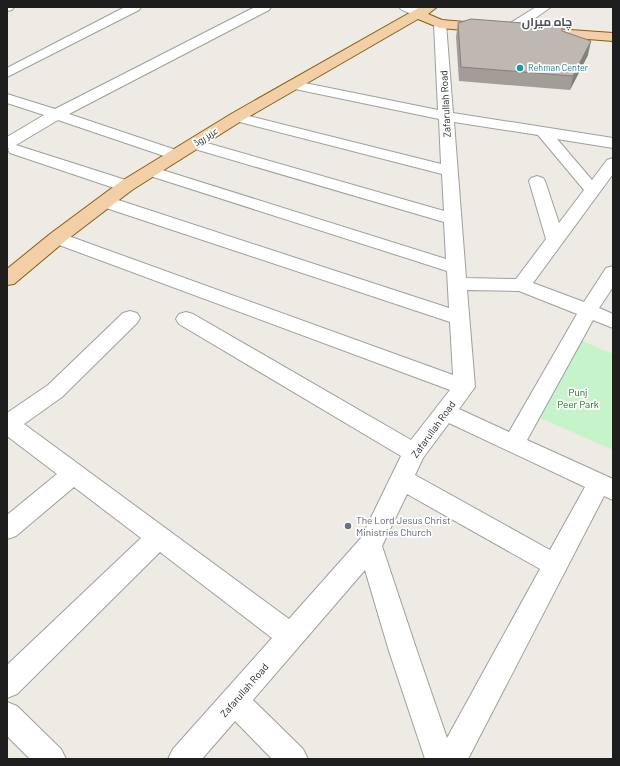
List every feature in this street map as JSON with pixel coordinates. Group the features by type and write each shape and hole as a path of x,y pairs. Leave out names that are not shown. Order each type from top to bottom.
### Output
{"main road":[{"path":"423,13 452,24 509,30 613,37"},
{"name":"عزیز روڈ","path":"7,279 57,238 126,186 237,117 423,13"}],"street":[{"path":"7,73 135,7"},
{"path":"9,150 57,114 265,7"},
{"path":"509,30 545,7"},
{"name":"Zafarullah Road","path":"183,759 370,546 414,453 464,387 446,116 423,13"},
{"path":"294,85 446,116 613,143"},
{"path":"7,98 176,155"},
{"path":"237,117 449,170"},
{"path":"543,132 592,190"},
{"path":"194,144 453,220"},
{"path":"9,150 126,186"},
{"path":"520,285 613,163"},
{"path":"150,171 456,276 520,285 613,321"},
{"path":"536,181 555,239"},
{"path":"106,202 460,318"},
{"path":"57,238 464,387"},
{"path":"514,444 588,311 613,272"},
{"path":"130,318 55,390 7,424 291,636"},
{"path":"186,319 414,453"},
{"path":"445,412 606,487 555,565 452,759"},
{"path":"7,529 74,474"},
{"path":"401,479 555,565"},
{"path":"7,684 158,538"},
{"path":"370,546 403,651 440,759"},
{"path":"234,701 293,759"},
{"path":"7,716 51,759"}],"green space":[{"name":"Punj Peer Park","path":"573,337 613,354 613,450 531,414"}],"building":[{"name":"Rehman Center","path":"471,19 562,26 562,31 591,41 573,76 461,67 458,23"}],"place":[{"name":"Rehman Center","path":"520,68"},
{"name":"The Lord Jesus Christ Ministries Church","path":"348,526"}],"district":[{"name":"چاہ میراں","path":"547,22"}]}
